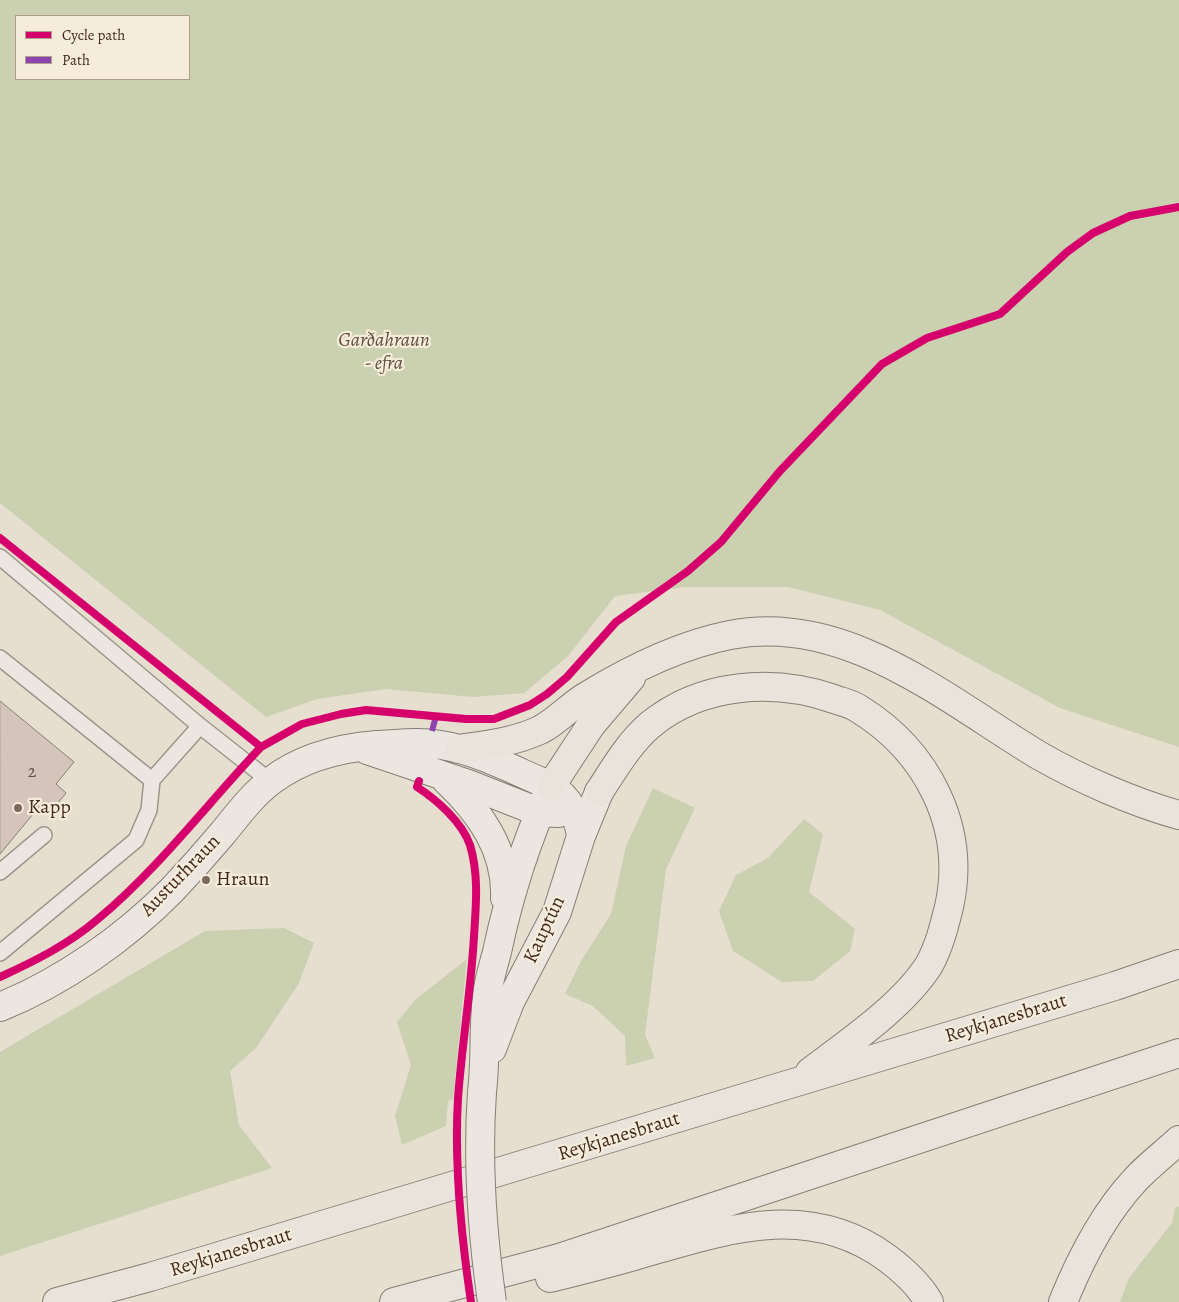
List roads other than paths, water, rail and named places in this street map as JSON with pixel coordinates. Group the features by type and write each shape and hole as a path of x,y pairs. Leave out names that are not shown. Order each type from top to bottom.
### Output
{"highway":[{"path":"459,749 500,743 542,729 600,688 673,652 732,635 789,633 826,638 860,650 958,703 1042,757 1152,808 1179,815"},
{"path":"551,786 601,712 619,694 638,669"},
{"path":"599,792 630,747 649,726 672,710 707,695 729,689 765,686 809,690 858,708 899,739 926,771 937,792 952,850 953,881 942,936 928,965 902,996 865,1030 796,1082"},
{"name":"Reykjanesbraut","path":"57,1302 169,1272 1115,986 1179,964"},
{"path":"394,1302 558,1258 1179,1053"},
{"path":"1063,1302 1076,1269 1106,1219 1135,1180 1179,1140"},
{"path":"462,1302 726,1230 762,1224 833,1230 868,1244 904,1270 928,1302"}],"street":[{"name":"Austurhraun","path":"0,1007 63,975 89,959 139,921 203,857 245,806 270,781 314,757 358,747 420,742 459,749 551,786 560,793 573,810 581,836"},
{"path":"358,747 539,812 564,813 573,810 599,792"},
{"path":"442,776 480,816 493,840 501,861 505,884 504,922"},
{"name":"Kauptún","path":"492,1302 482,1218 479,1158 487,996 514,883 539,812 551,786"},
{"name":"Kauptún","path":"484,1079 510,1002 557,912 581,836 599,792"}],"lane":[{"path":"0,557 200,726 270,781"},
{"path":"0,658 152,780"},
{"path":"0,953 136,840 149,810 152,780 200,726"},
{"path":"0,872 44,835"}],"place":[{"name":"Kapp","path":"18,808"},
{"name":"Hraun","path":"206,880"}],"park label":[{"name":"Garðahraun - efra","path":"384,352"}]}
